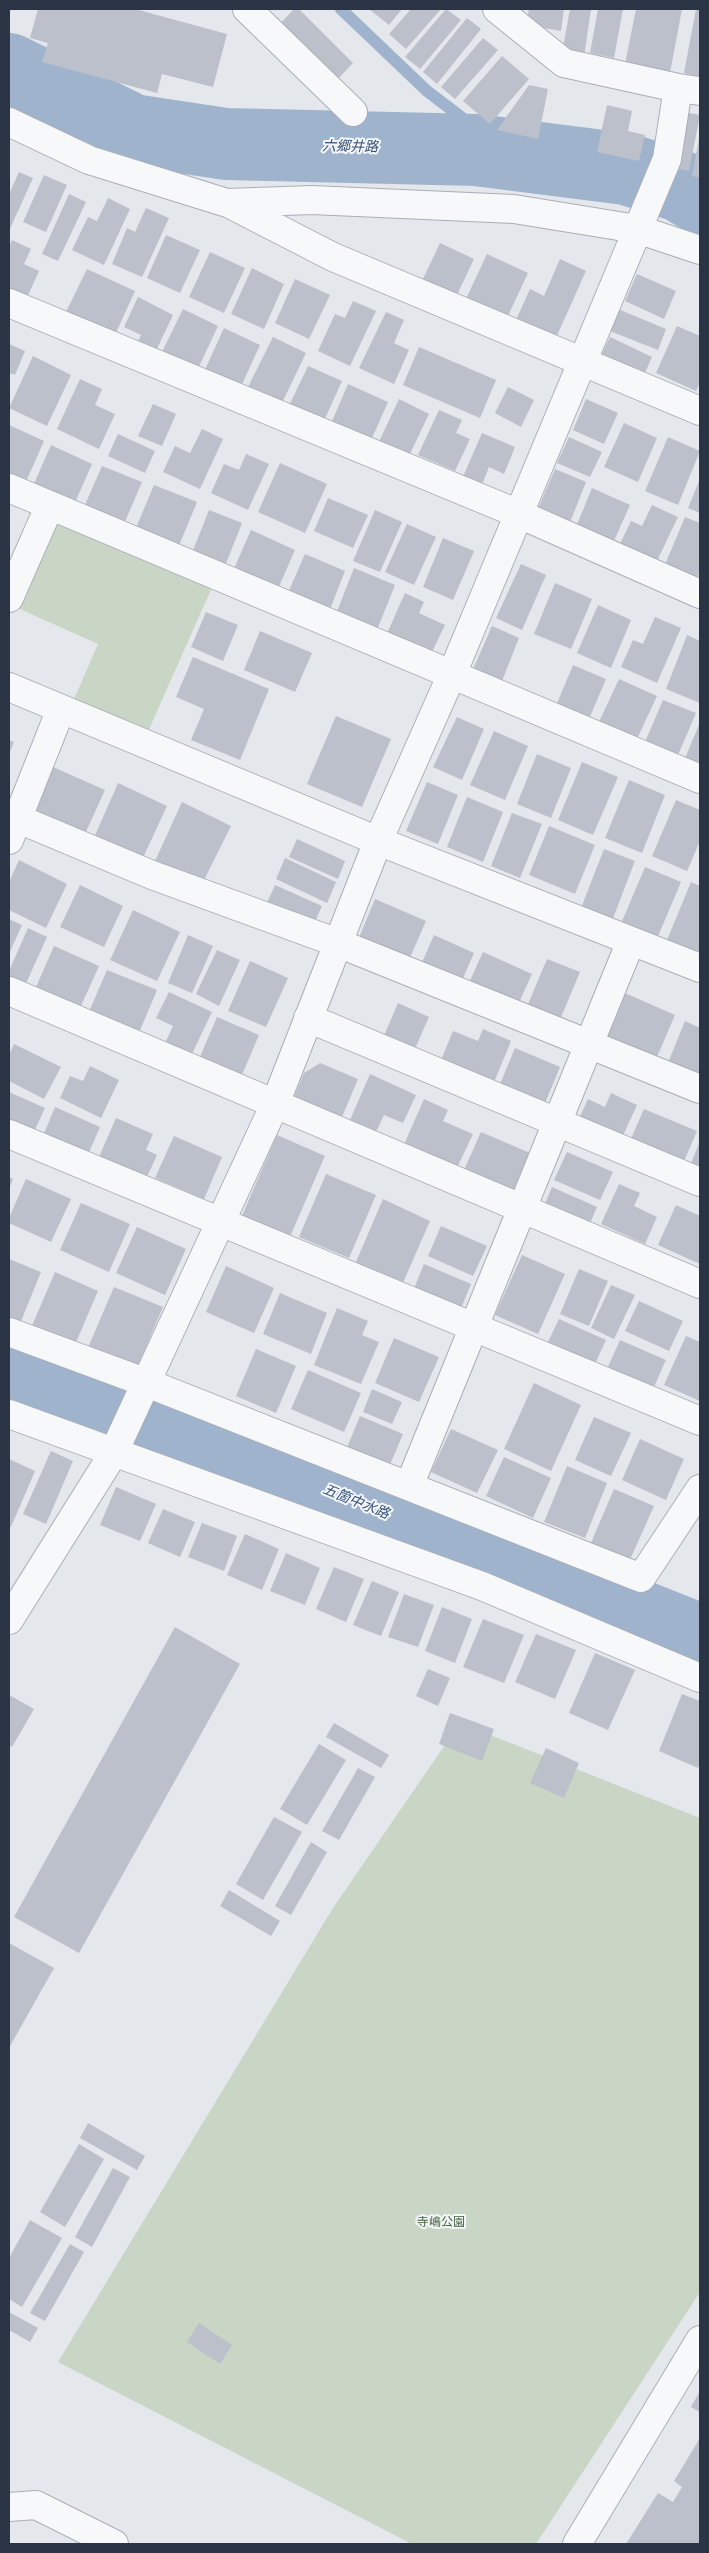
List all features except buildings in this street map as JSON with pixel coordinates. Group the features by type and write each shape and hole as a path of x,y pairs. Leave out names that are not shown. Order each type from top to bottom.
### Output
{"street":[{"path":"247,9 353,112"},
{"path":"9,1620 117,1447 148,1384 275,1104 378,841 452,674 667,159 689,90 564,63 497,9"},
{"path":"9,122 89,160 227,203 332,257 700,411"},
{"path":"227,203 312,200 514,209 640,221 700,250"},
{"path":"9,303 519,514 700,594"},
{"path":"9,488 700,780"},
{"path":"9,598 50,505"},
{"path":"9,687 378,841 700,968"},
{"path":"61,709 12,824 338,943 700,1089"},
{"path":"409,1486 476,1327 522,1208 631,941"},
{"path":"9,991 700,1284"},
{"path":"308,1018 700,1182"},
{"path":"9,1134 700,1421"},
{"path":"9,1332 148,1384 641,1578 700,1489"},
{"path":"9,1414 117,1447 482,1586 700,1678"},
{"path":"577,2544 700,2340"},
{"path":"9,2507 36,2505 114,2544"}],"green space":[{"path":"52,512 214,583 146,736 72,704 98,644 11,605"},
{"name":"寺嶋公園","path":"460,1723 700,1818 700,2292 536,2544 412,2544 58,2362 333,1908"}],"waterway":[{"path":"341,9 427,91 469,123 476,150"},
{"name":"六郷井路","path":"9,69 133,130 226,144 476,150 626,169 680,186 700,198"},
{"name":"五箇中水路","path":"9,1370 229,1452 700,1640"}]}
